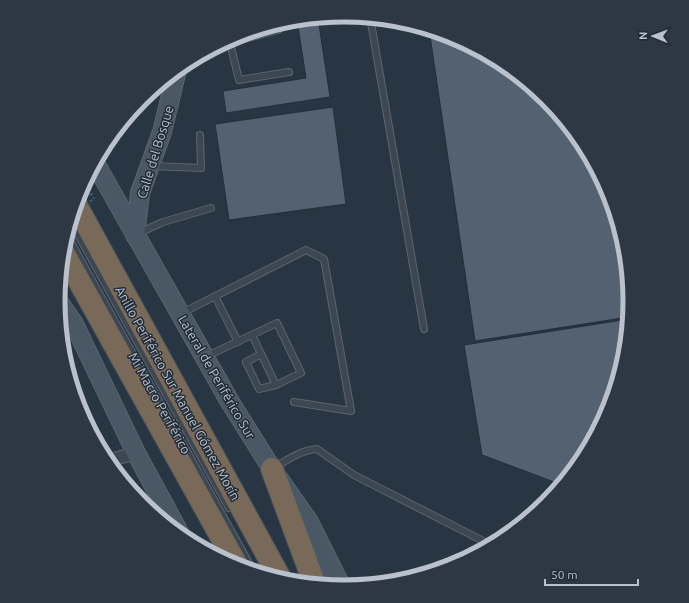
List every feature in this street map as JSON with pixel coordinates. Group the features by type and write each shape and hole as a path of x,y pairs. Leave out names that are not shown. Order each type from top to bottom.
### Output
{"highway":[{"name":"Anillo Periférico Sur Manuel Gómez Morín","path":"85,202 277,572"},
{"path":"68,261 233,558"},
{"path":"272,469 313,579"}],"street":[{"name":"Calle del Bosque","path":"135,235 140,193 162,132 175,79"},
{"name":"Lateral de Periférico Sur","path":"98,169 230,402 272,469 309,522 338,581"},
{"path":"68,325 174,523"},
{"path":"114,459 136,453"}],"lane":[{"path":"371,23 424,329"},
{"path":"231,46 239,80 289,72"},
{"path":"150,166 201,168 200,135"},
{"path":"135,235 163,222 212,208"},
{"name":"Mi Macro Periférico","path":"75,230 232,514"},
{"name":"Mi Macro Periférico","path":"71,242 250,564"},
{"path":"180,314 306,250 324,259 351,411 294,402"},
{"path":"215,296 238,342"},
{"path":"205,357 277,323 301,373 276,385 259,389 246,362 261,354"},
{"path":"252,335 276,385"},
{"path":"272,469 288,459 311,449 317,449 354,474 486,543"}],"building":[{"path":"319,23 330,97 226,113 223,91 306,78 298,26"},
{"path":"430,36 468,51 500,69 529,91 555,117 587,162 603,195 619,247 622,265 624,302 623,318 475,341"},
{"path":"333,107 346,204 229,220 215,124"},
{"path":"623,320 619,356 603,408 587,441 558,482 554,482 482,455 464,345"}]}
